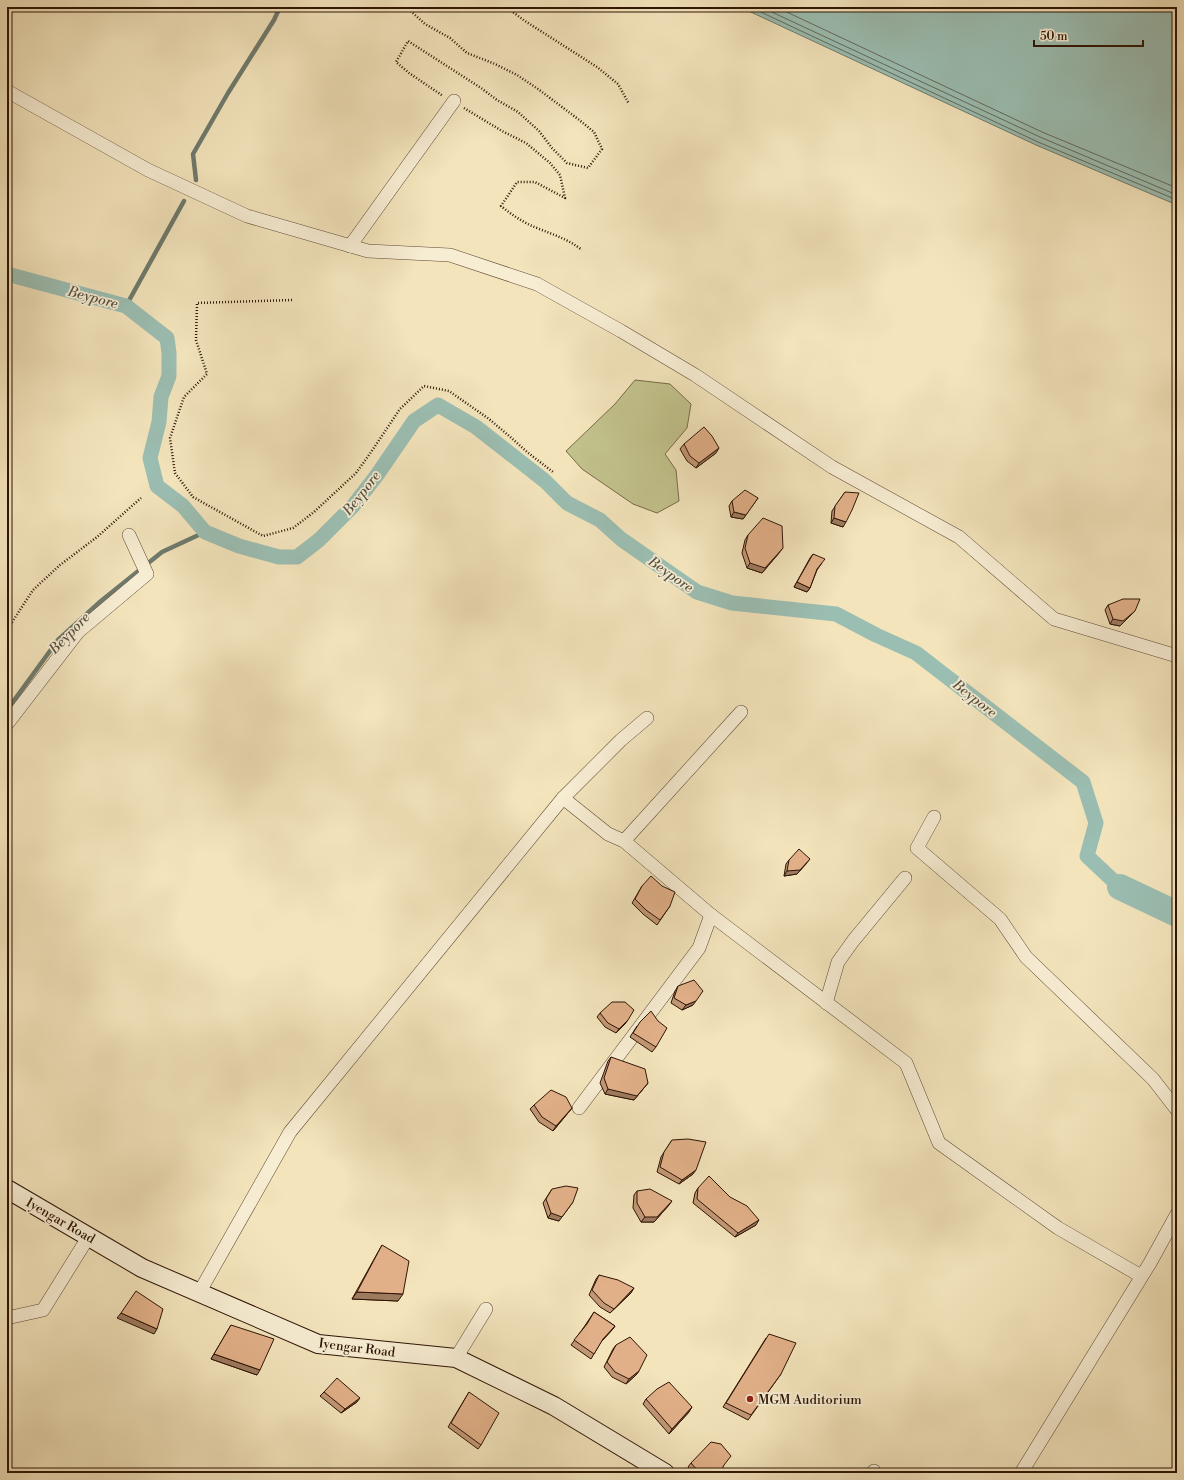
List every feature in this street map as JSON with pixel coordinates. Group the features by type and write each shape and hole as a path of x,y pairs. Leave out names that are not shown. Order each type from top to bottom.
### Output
{"main road":[{"name":"Iyengar Road","path":"7,1189 142,1268 318,1344 456,1358 554,1406 665,1473"}],"street":[{"path":"7,91 148,170 247,216 368,251 450,255 537,284 695,375 832,467 959,537 1054,619 1177,656"},
{"path":"350,246 454,102"},
{"path":"7,724 78,632 147,574 129,535"},
{"path":"624,841 741,712"},
{"path":"199,1293 290,1132 563,798 621,740 647,718"},
{"path":"563,798 608,834 624,841 711,915 906,1063 939,1143 1058,1228 1141,1276"},
{"path":"934,818 917,848 1000,919 1026,957 1153,1079 1177,1110"},
{"path":"826,1003 838,962 853,941 905,878"},
{"path":"579,1108 699,948 711,915"},
{"path":"1021,1473 1177,1214"},
{"path":"7,1318 43,1310 89,1236"},
{"path":"456,1358 486,1309"}],"path":[{"path":"406,7 425,24 450,38 467,53 495,64 517,75 538,89 594,132 602,149 588,168 567,163 552,148 539,131 518,112 497,100 453,69 408,41 396,62 437,93 502,131 526,143 550,163 560,175 565,198 535,182 517,182 500,206 515,217 537,228 572,242 582,250"},
{"path":"506,7 525,21 597,67 618,84 629,104"},
{"path":"292,300 197,303 196,340 207,374 184,397 170,438 175,473 193,497 263,536 293,528 314,512 356,473 370,455 400,409 424,386 449,391 489,419 553,472"},
{"path":"7,630 34,590 60,565 97,537 142,498"}],"green space":[{"path":"635,380 670,384 691,404 687,428 665,454 676,470 679,501 657,513 633,504 582,469 566,451 615,404"}],"water":[{"path":"740,7 1177,7 1177,205 1036,145"}],"building":[{"path":"704,427 712,436 719,448 699,463 690,456 684,444"},
{"path":"745,490 758,498 746,515 734,512 732,501"},
{"path":"845,492 859,493 846,522 834,518 835,506"},
{"path":"763,518 782,526 783,548 765,568 750,563 745,548 748,535"},
{"path":"813,554 825,559 817,569 810,588 797,582"},
{"path":"1123,599 1140,599 1135,611 1123,621 1113,619 1108,605"},
{"path":"799,849 810,859 800,870 787,871 789,860"},
{"path":"651,876 662,886 675,892 670,906 660,920 646,910 635,899 642,886"},
{"path":"694,980 703,991 696,1001 686,1005 674,998 678,986"},
{"path":"612,1002 625,1002 634,1010 628,1020 619,1029 608,1023 600,1013"},
{"path":"651,1011 658,1021 667,1028 656,1047 633,1033 640,1022"},
{"path":"611,1057 645,1069 648,1083 637,1096 608,1089 604,1078"},
{"path":"551,1090 566,1097 572,1108 556,1126 542,1117 534,1105"},
{"path":"688,1139 706,1142 696,1170 682,1180 660,1167 664,1152 672,1140"},
{"path":"709,1176 730,1197 747,1206 759,1220 738,1233 697,1199 698,1188"},
{"path":"566,1186 578,1188 573,1202 562,1217 551,1213 546,1199 552,1189"},
{"path":"650,1189 672,1201 657,1217 645,1217 637,1203 637,1191"},
{"path":"382,1245 409,1261 403,1294 357,1292"},
{"path":"599,1275 618,1280 634,1288 614,1309 604,1303 592,1290"},
{"path":"136,1291 163,1309 157,1329 121,1313"},
{"path":"594,1312 615,1326 603,1339 594,1354 574,1340 587,1324"},
{"path":"231,1325 274,1339 260,1370 214,1354"},
{"path":"769,1334 796,1343 781,1374 751,1415 726,1403"},
{"path":"630,1337 647,1355 639,1371 629,1379 615,1372 607,1362 616,1345"},
{"path":"337,1378 360,1398 345,1409 324,1392"},
{"path":"669,1382 692,1407 672,1429 646,1399 657,1389"},
{"path":"469,1392 499,1413 481,1445 451,1423"},
{"path":"711,1442 721,1444 731,1456 720,1473 703,1473 698,1471 691,1463"}],"waterway":[{"path":"196,180 193,154 228,93 274,20 280,7"},
{"path":"126,306 184,201"},
{"name":"Beypore","path":"7,274 126,306 167,338 169,353 169,376 161,397 159,422 150,458 157,486 183,506 205,532 239,546 279,557 297,557 319,540 353,506 377,475 414,421 438,405 476,427 545,481 567,503 600,520 621,539 697,592 732,603 836,614 876,635 916,653 1083,782 1096,823 1087,856 1120,887"},
{"name":"Beypore","path":"7,710 58,640 101,601 162,552 205,532"},
{"path":"1120,887 1177,914"}],"place":[{"name":"MGM Auditorium","path":"750,1399"}]}
